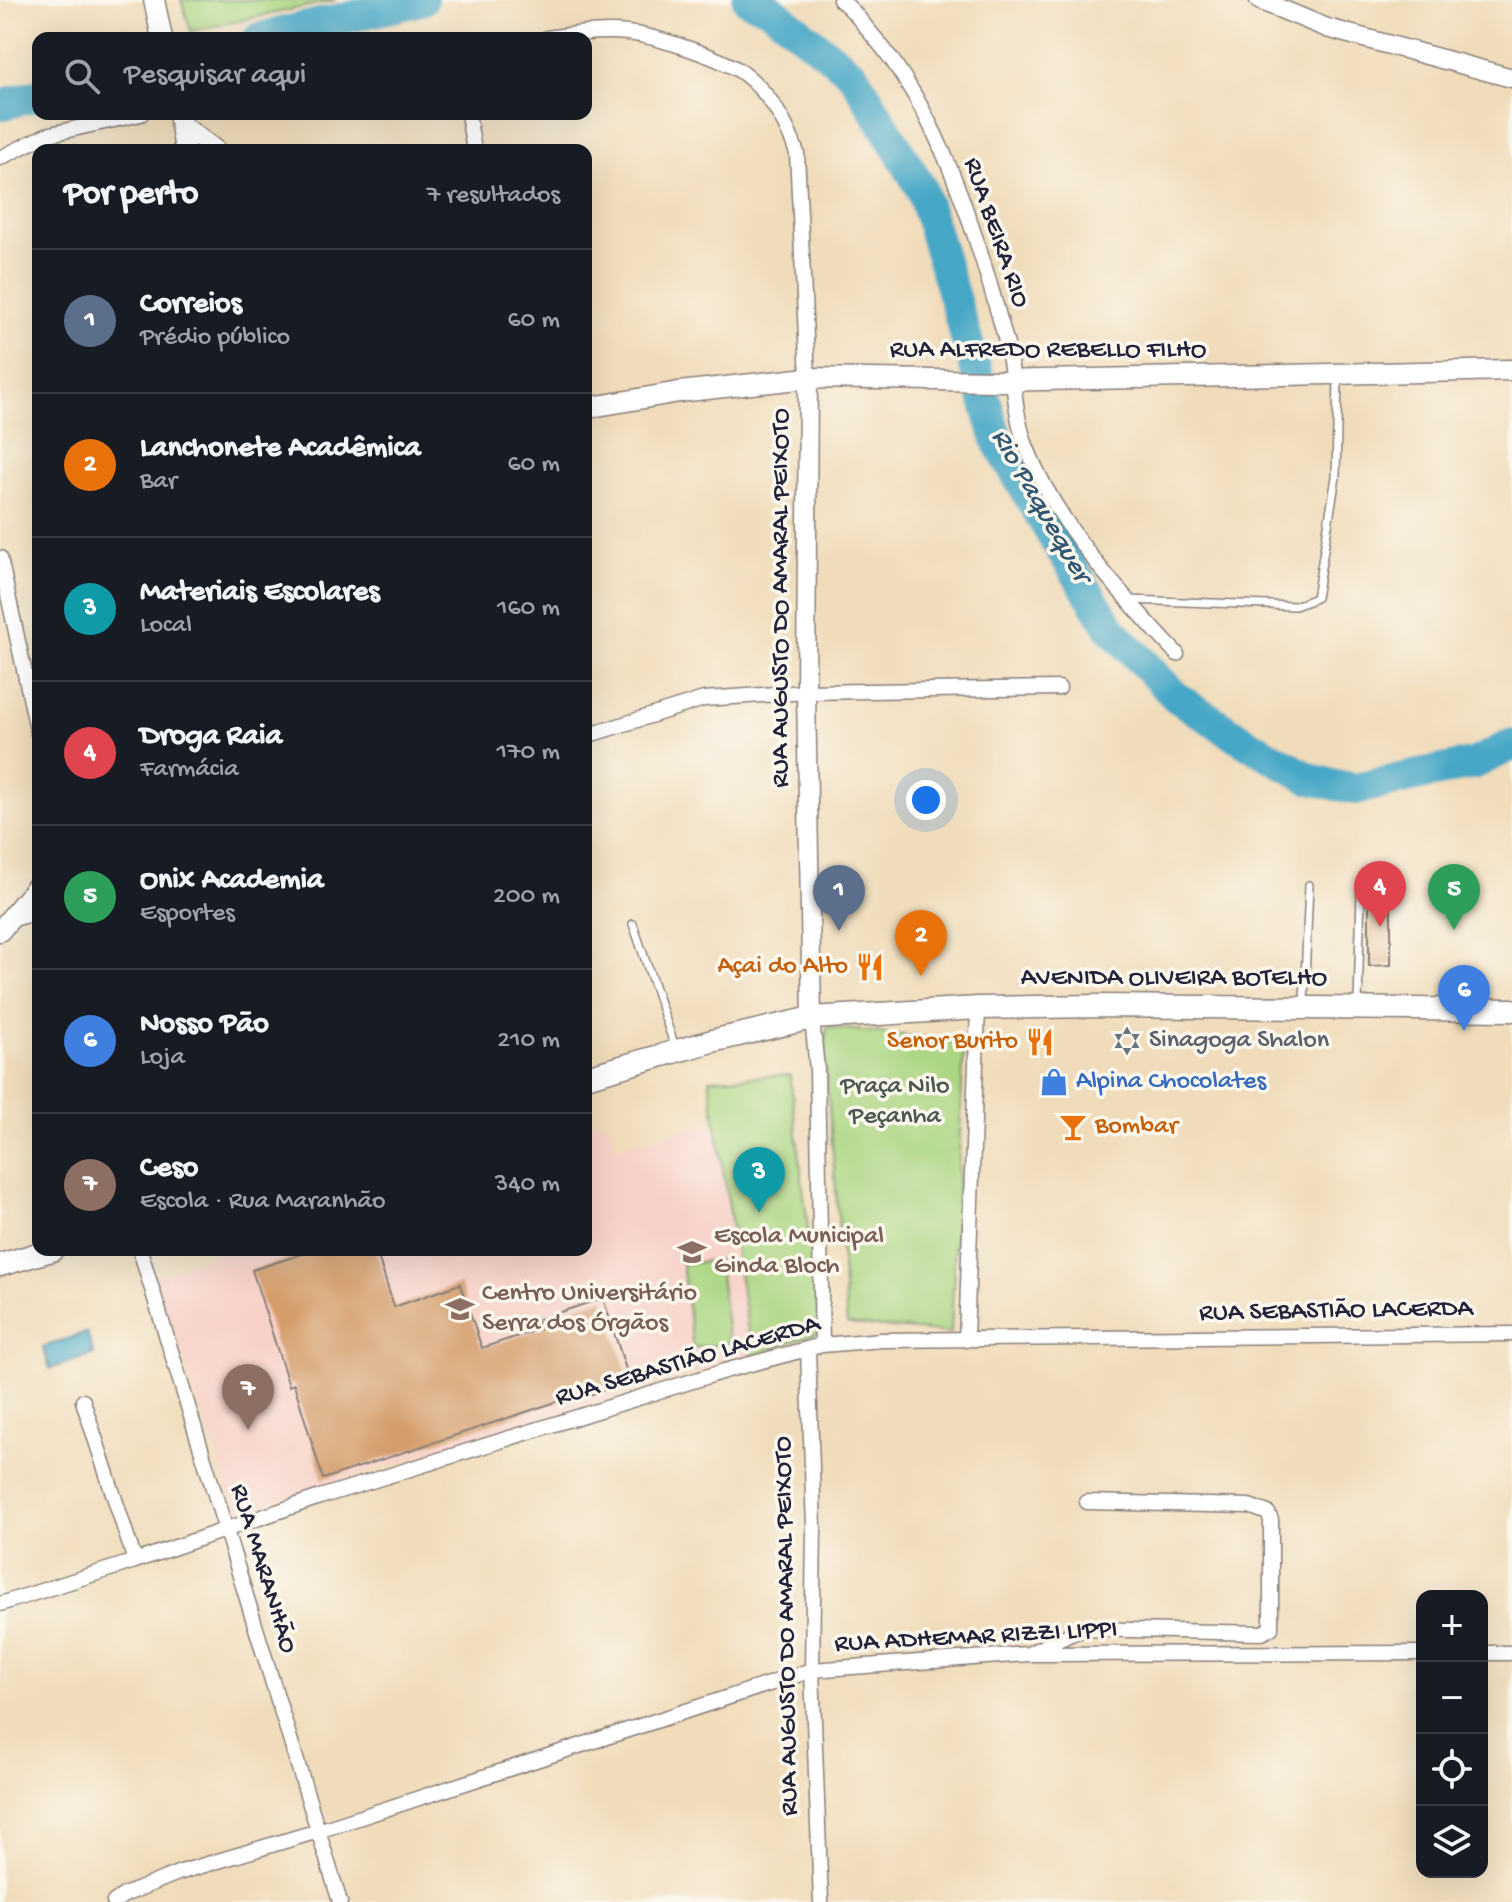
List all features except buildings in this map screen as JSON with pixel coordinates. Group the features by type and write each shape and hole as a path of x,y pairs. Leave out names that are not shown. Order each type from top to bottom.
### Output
{"main road":[{"path":"154,0 160,31"},
{"path":"180,120 184,144"},
{"name":"RUA ALFREDO REBELLO FILHO","path":"592,407 679,392 808,378 1006,380 1512,370"},
{"path":"5,925 32,892"},
{"name":"AVENIDA OLIVEIRA BOTELHO","path":"592,1075 812,1018 837,1016 978,1008 1304,1006 1512,1010"},
{"path":"0,1265 32,1256"}],"street":[{"path":"1259,0 1327,28 1512,78"},
{"name":"RUA BEIRA RIO","path":"844,1 885,49 915,94 965,209 1007,344 1006,380 1027,449 1082,544 1177,654"},
{"name":"RUA AUGUSTO DO AMARAL PEIXOTO","path":"592,34 627,33 708,55 743,73 772,101 789,129 797,153 808,378 806,692 812,1018 817,1070 812,1670 821,1902"},
{"path":"0,158 46,135 114,120"},
{"path":"181,120 209,144"},
{"path":"469,120 473,144"},
{"path":"0,558 6,621 32,713"},
{"path":"592,734 704,699 806,692 1059,688"},
{"path":"5,925 32,914"},
{"path":"966,1340 978,1008"},
{"name":"RUA MARANHÃO","path":"142,1256 340,1902"},
{"name":"RUA SEBASTIÃO LACERDA","path":"0,1604 225,1529 728,1370 815,1347 882,1340 1512,1334"},
{"path":"83,1401 135,1561"},
{"path":"1028,1654 1086,1629 1262,1633 1271,1628 1271,1520 1268,1513 1249,1506 1087,1502"},
{"name":"RUA ADHEMAR RIZZI LIPPI","path":"114,1902 178,1873 318,1831 812,1670 1028,1654 1416,1653"},
{"path":"1488,1653 1512,1653"}],"lane":[{"path":"1127,599 1295,606 1316,598 1336,477 1338,373"},
{"path":"1304,1006 1309,885"},
{"path":"1358,1007 1361,890"},
{"path":"633,924 676,1051"}],"shaded area":[{"name":"Centro Universitário Serra dos Órgãos","path":"717,1123 752,1356 305,1491 237,1516 154,1277 211,1256 592,1256 592,1124 608,1125 618,1147"}],"green space":[{"path":"181,0 336,0 191,31"},
{"name":"Praça Nilo Peçanha","path":"827,1027 964,1042 951,1333 847,1324 825,1058"},
{"name":"Praça Nilo Peçanha","path":"790,1075 820,1332 752,1356 709,1079"},
{"path":"718,1260 729,1343 693,1348 682,1264"}],"water":[{"path":"87,1332 94,1354 50,1369 43,1347"}],"waterway":[{"name":"Rio Paquequer","path":"285,32 422,0"},
{"name":"Rio Paquequer","path":"748,0 768,7 853,74 921,188 998,443 1112,630 1176,697 1310,779 1355,789 1475,763 1512,745"},
{"name":"Rio Paquequer","path":"0,105 32,97"}],"place":[{"name":"Droga Raia","path":"1380,927"},
{"name":"Onix Academia","path":"1454,930"},
{"name":"Correios","path":"839,931"},
{"name":"Açai do Alto","path":"870,967"},
{"name":"Lanchonete Acadêmica","path":"921,976"},
{"name":"Nosso Pão","path":"1464,1031"},
{"name":"Sinagoga Shalon","path":"1127,1041"},
{"name":"Senor Burito","path":"1040,1042"},
{"name":"Alpina Chocolates","path":"1054,1082"},
{"name":"Bombar","path":"1073,1127"},
{"name":"Materiais Escolares","path":"759,1213"},
{"name":"Escola Municipal Ginda Bloch","path":"692,1252"},
{"name":"Centro Universitário Serra dos Órgãos","path":"460,1309"},
{"name":"Ceso","path":"248,1430"}]}
